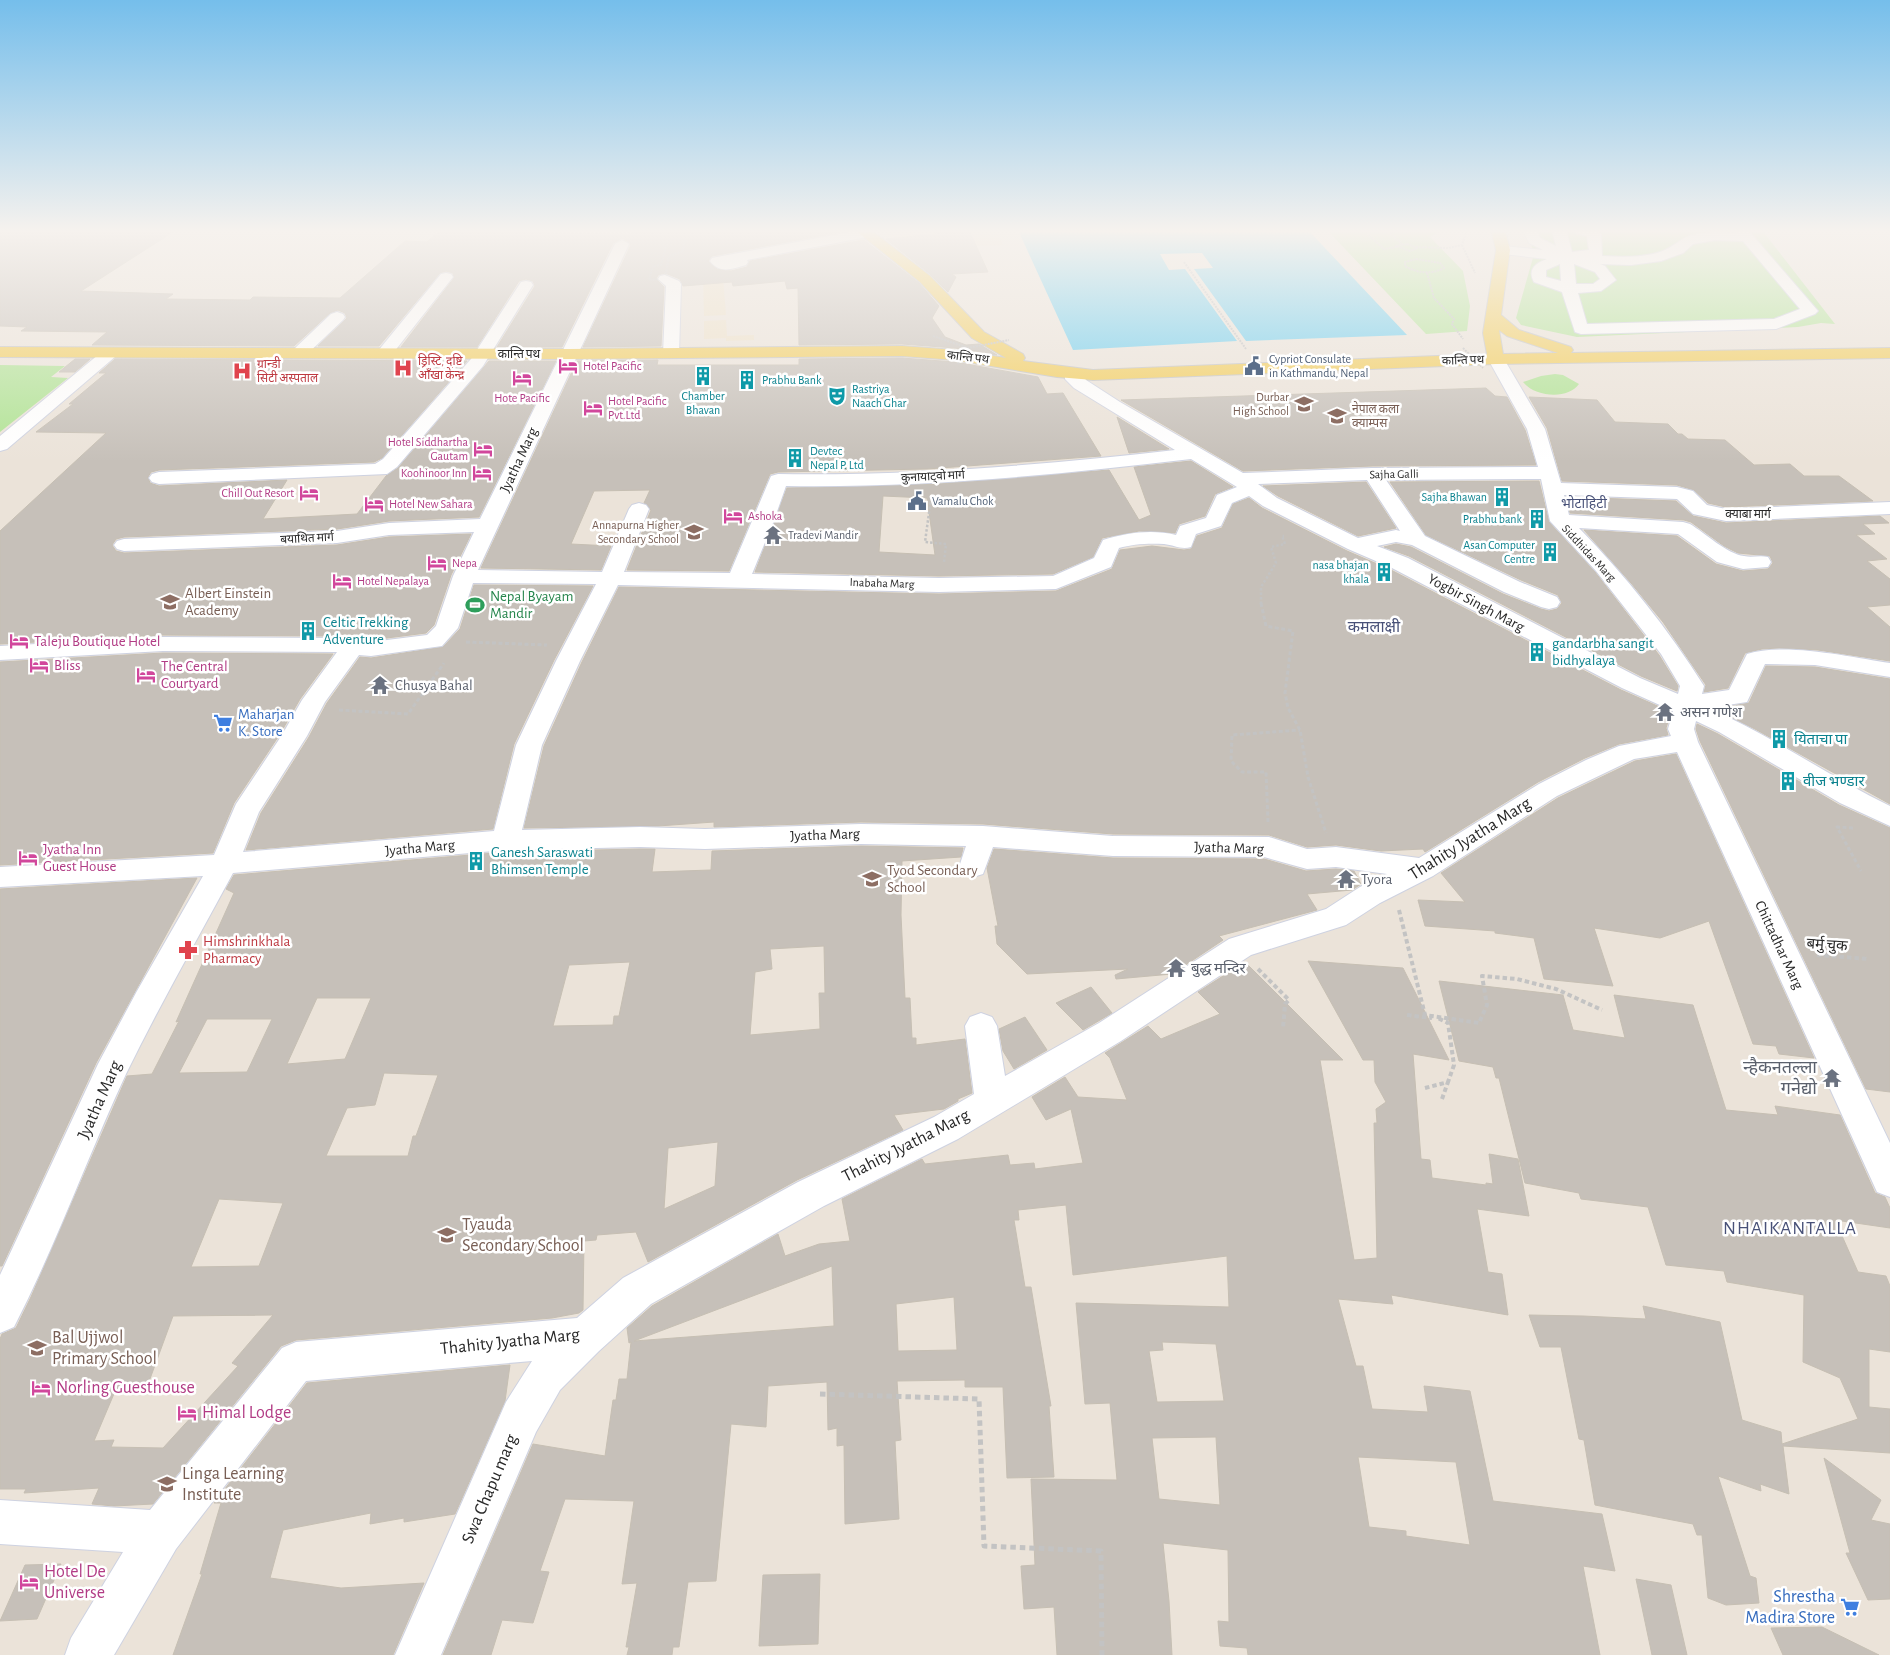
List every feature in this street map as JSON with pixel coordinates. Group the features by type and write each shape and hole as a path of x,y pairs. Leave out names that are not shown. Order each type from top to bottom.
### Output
{"main road":[{"name":"कान्ति पथ","path":"952,307 978,334 1014,357 1036,367"},
{"path":"1490,364 1494,307"},
{"path":"1493,316 1514,333 1531,340 1552,347 1600,357"},
{"path":"902,351 932,349 958,339 961,332 961,317"},
{"name":"कान्ति पथ","path":"0,352 671,354 902,351 965,356 1073,374 1490,364 1600,357 1890,353"}],"street":[{"path":"384,354 422,307"},
{"path":"159,478 380,470 390,462 483,354 512,307"},
{"name":"Jyatha Marg","path":"453,635 464,576 591,307"},
{"path":"671,354 673,307"},
{"path":"1574,307 1581,329 1776,324 1810,311 1807,307"},
{"path":"298,354 337,317"},
{"path":"0,445 110,353"},
{"name":"Siddhidas Marg","path":"1490,364 1536,429 1551,481 1560,522 1604,566 1686,674 1692,686 1685,706"},
{"name":"Yogbir Singh Marg","path":"1073,374 1074,379 1080,384 1245,484 1270,502 1355,545 1400,563 1631,683 1728,726 1849,797 1890,817"},
{"name":"कुनायाट्वो मार्ग","path":"738,580 763,523 778,480 931,477 1054,470 1194,453"},
{"path":"1372,474 1386,493 1399,517 1418,540"},
{"name":"Sajha Galli","path":"1245,484 1372,474 1551,481"},
{"name":"क्याबा मार्ग","path":"1551,481 1677,493 1686,495 1700,510 1726,515 1890,508"},
{"name":"Inabaha Marg","path":"464,576 545,576 610,579 939,585 1056,582 1103,562 1110,544 1128,539 1164,538 1184,543 1187,530 1214,522 1222,500 1245,484"},
{"path":"506,840 529,746 610,579 639,509"},
{"path":"1560,522 1682,528 1725,556 1743,563 1760,562"},
{"name":"बयाथित मार्ग","path":"124,546 337,537 389,529 489,525"},
{"path":"1355,545 1396,536 1418,540 1512,587 1549,602"},
{"path":"0,653 163,644 336,645 371,650 434,641 453,635"},
{"name":"Jyatha Marg","path":"0,1314 22,1272 110,1074 148,1000 224,864 246,811 308,709 352,648"},
{"path":"1685,706 1712,699 1738,697 1755,659 1761,657 1816,658 1890,670"},
{"name":"Chittadhar Marg","path":"1685,706 1681,728 1685,742 1890,1181"},
{"name":"Thahity Jyatha Marg","path":"88,1655 160,1534 296,1362 585,1337 637,1291 811,1194 946,1128 1110,1032 1240,947 1336,917 1370,895 1423,869 1548,790 1595,766 1628,752 1685,742"},
{"name":"Jyatha Marg","path":"0,877 78,874 224,864 506,840 705,839 861,834 984,836 1113,846 1268,847 1307,859 1336,857 1423,869"},
{"path":"973,867 984,836"},
{"path":"981,1026 992,1101"},
{"name":"Swa Chapu marg","path":"418,1655 522,1417 546,1376 585,1337"},
{"path":"0,1522 160,1534"}],"path":[{"path":"1216,307 1241,343"},
{"path":"1443,307 1454,319 1452,324 1463,336"},
{"path":"933,336 968,348 1009,340"},
{"path":"958,364 968,348"},
{"path":"1463,348 1490,364"},
{"path":"931,477 931,504 925,542 946,544 939,585"},
{"path":"1282,536 1285,544 1272,547 1276,563 1261,582 1259,595 1266,626 1293,631 1285,693 1288,708 1300,730 1308,777 1336,857"},
{"path":"308,709 408,714 453,635 576,646"},
{"path":"1268,847 1267,802 1269,783 1266,772 1242,772 1231,761 1232,735 1300,730"},
{"path":"1849,797 1864,828 1837,827 1861,871"},
{"path":"1393,885 1425,1015"},
{"path":"1240,947 1258,970 1289,1000 1285,1004 1284,1028"},
{"name":"बर्मु चुक","path":"1782,953 1869,959"},
{"path":"1425,1015 1479,1023 1487,1005 1482,976 1517,979 1556,989 1602,1010"},
{"path":"1407,1015 1437,1018"},
{"path":"1425,1015 1448,1023 1454,1065 1442,1099"},
{"path":"1426,1088 1448,1082"},
{"path":"820,1394 979,1399 984,1546 1101,1550 1102,1655"}],"shaded area":[{"path":"704,307 725,307 726,315 704,316"},
{"path":"726,320 727,336 754,335 754,340 726,341 726,338 704,339 704,321"}],"green space":[{"path":"1401,307 1470,307 1467,331 1426,334"},
{"path":"1519,307 1822,307 1835,324 1821,323 1798,327 1577,337 1521,325 1516,318"},
{"path":"0,365 65,366 51,377 68,378 0,432"},
{"path":"1563,375 1579,384 1567,393 1551,395 1535,391 1523,382 1541,376"}],"water":[{"path":"1053,307 1213,307 1237,341 1073,350"},
{"path":"1222,307 1381,307 1407,335 1246,341"}],"building":[{"path":"0,307 411,307 379,346 318,346 347,318 345,313 338,310 330,313 294,346 92,345 107,332 21,331 27,327 0,326"},
{"path":"432,307 502,307 477,347 401,347"},
{"path":"522,307 582,307 562,347 497,347"},
{"path":"602,307 663,307 661,346 583,347"},
{"path":"798,307 938,307 932,318 945,337 966,345 979,344 997,355 955,348 902,344 799,345"},
{"path":"902,358 955,362 1038,377 1047,394 1063,393 1101,456 927,469 778,472 770,474 729,571 627,570 651,510 644,503 650,490 594,491 571,544 611,546 601,570 481,568 577,361 658,360 657,365 799,365 799,359"},
{"path":"75,359 90,359 75,372 59,372"},
{"path":"115,359 467,361 382,458 374,462 159,470 151,472 148,477 150,483 159,486 287,480 263,519 357,514 386,476 398,468 489,361 556,361 479,517 389,521 337,529 124,537 116,539 112,545 116,551 124,553 337,545 389,537 471,534 451,575 434,625 426,633 371,640 336,636 163,635 0,644 0,531 106,433 36,432 73,404 69,404 106,373 99,373"},
{"path":"1486,388 1495,396 1507,397 1525,430 1536,465 1372,466 1243,471 1121,400"},
{"path":"1529,397 1597,400 1615,422 1668,424 1678,434 1682,434 1688,439 1725,440 1754,465 1790,464 1804,476 1839,476 1873,501 1726,507 1708,503 1694,490 1677,485 1562,481 1547,428"},
{"path":"1117,417 1169,449 1129,453"},
{"path":"1191,461 1233,487 1215,494 1205,516 1179,524 1175,533 1139,531 1102,538 1093,557 1053,574 939,576 755,572 787,488 938,484 1109,470 1139,520 1151,515 1134,467","holes":["883,496 927,498 935,555 879,552"]},
{"path":"1539,481 1549,522 1595,572 1659,655 1678,686 1677,691 1641,676 1409,556 1384,547 1396,544 1411,547 1503,594 1541,609 1549,611 1557,609 1562,603 1558,595 1521,580 1426,535 1390,482"},
{"path":"1366,482 1396,528 1358,536 1278,496 1263,486"},
{"path":"1566,497 1676,501 1693,516 1726,523 1880,516 1889,523 1863,524 1875,534 1856,535 1887,559 1867,561 1890,579 1890,605 1867,607 1890,627 1890,661 1818,650 1762,649 1745,653 1728,688 1704,692 1706,685 1663,622 1584,530 1677,536 1716,564 1743,571 1768,569 1773,563 1770,556 1738,553 1724,546 1691,522 1684,520 1570,513"},
{"path":"1249,498 1262,508 1347,551 1391,570 1621,690 1671,712 1666,728 1668,735 1619,744 1585,758 1538,782 1425,852 1423,849 1381,851 1336,845 1307,847 1269,835 1113,834 983,824 861,822 714,827 714,822 658,826 524,828 544,746 619,587 939,594 1056,591 1112,569 1120,550 1152,546 1184,550 1191,549 1197,536 1222,528 1233,504"},
{"path":"474,585 593,586 554,660 514,744 493,829 246,850 261,813 309,737 327,703 360,657 371,658 443,647 460,629"},
{"path":"163,653 333,654 300,699 280,734 234,803 213,853 0,865 0,662"},
{"path":"1766,666 1815,667 1890,679 1890,804 1755,729 1714,709 1749,703"},
{"path":"1697,724 1718,734 1839,805 1890,828 1890,1092 1866,1089 1700,741 1696,729"},
{"path":"1676,754 1814,1058 1779,1054 1776,1046 1753,1044 1709,921 1660,938 1594,928 1613,986 1544,979 1534,938 1495,933 1495,931 1425,926 1418,900 1465,902 1441,873 1558,798 1635,761"},
{"path":"861,846 963,848 961,857 902,861 901,915 905,998 910,998 912,1038 916,1038 916,1045 965,1039 972,1093 958,1099 958,1101 944,1109 894,1115 903,1130 797,1180 648,1262 636,1232 597,1235 596,1240 584,1241 583,1310 579,1313 552,1318 296,1340 281,1346 153,1504 114,1506 92,1504 99,1488 24,1493 26,1489 0,1489 0,1339 2,1334 16,1328 31,1297 127,1076 152,1074 179,1021 176,1022 234,893 226,889 234,875 506,852 640,849 655,849 652,872 711,870 712,851","holes":["824,946 825,993 819,993 820,1029 750,1035 755,972 772,969 770,949","630,962 619,1016 614,1016 613,1025 553,1026 569,965","317,998 371,998 345,1059 287,1064","207,1019 272,1019 247,1072 179,1073","384,1073 438,1075 416,1136 413,1136 408,1156 326,1156 347,1108 375,1105","718,1142 715,1186 664,1209 668,1148","219,1199 283,1203 259,1266 191,1267","273,1315 232,1363 238,1366 163,1448 111,1447 114,1440 94,1441 116,1389 147,1387 173,1316"]},
{"path":"994,849 1113,858 1264,859 1306,871 1336,869 1354,871 1361,884 1352,890 1307,894 1317,910 1219,936 1223,940 1172,974 1116,979 1115,975 1128,969 1027,974 997,944 995,926 998,926 987,868"},
{"path":"197,878 96,1063 2,1266 0,1266 0,889"},
{"path":"1308,961 1403,968 1449,1060 1413,1054 1421,1159 1430,1160 1432,1178 1486,1185 1486,1183 1493,1184 1489,1154 1518,1159 1529,1216 1477,1209 1488,1272 1502,1274 1508,1315 1391,1295 1393,1304 1338,1299 1356,1366 1363,1366 1372,1409 1428,1412 1424,1386 1470,1391 1493,1501 1602,1514 1615,1571 1583,1566 1600,1655 1248,1655 1247,1648 1220,1646 1218,1621 1229,1622 1228,1550 1163,1543 1172,1655 1057,1655 1054,1607 1024,1609 1021,1566 1035,1565 1031,1479 1117,1480 1110,1403 1085,1404 1076,1303 1229,1307 1227,1256 1073,1275 1066,1205 1018,1210 1019,1220 1014,1220 1025,1287 1031,1287 1051,1406 1049,1406 1054,1477 1007,1478 1003,1387 965,1387 965,1380 897,1381 901,1440 895,1441 899,1519 845,1524 844,1445 837,1446 837,1428 828,1430 827,1382 768,1386 766,1427 731,1424 716,1581 688,1582 679,1647 673,1647 672,1655 627,1655 629,1647 626,1647 637,1583 622,1584 634,1501 565,1499 540,1571 549,1572 533,1623 502,1620 491,1655 443,1655 533,1444 605,1456 613,1400 616,1400 619,1379 627,1379 631,1342 629,1343 627,1328 652,1306 778,1234 785,1256 819,1244 850,1241 842,1199 922,1159 925,1164 1008,1155 1010,1165 1034,1163 1035,1169 1083,1163 1071,1109 1046,1120 1032,1097 1065,1077 1078,1097 1127,1100 1110,1058 1105,1053 1148,1026 1161,1039 1220,1014 1198,992 1245,962 1343,1060 1320,1060 1354,1260 1377,1258 1374,1123 1377,1123 1376,1109 1386,1102 1375,1082 1374,1060 1363,1060","holes":["832,1266 834,1326 634,1341","954,1297 957,1350 898,1351 896,1304","1162,1342 1216,1344 1224,1401 1157,1402 1149,1351 1163,1350","1216,1437 1220,1505 1159,1499 1152,1438","1358,1457 1456,1462 1470,1545 1406,1536 1406,1531 1369,1527"]},
{"path":"1439,981 1563,995 1573,1030 1625,1038 1614,995 1693,1005 1726,1110 1778,1115 1775,1106 1840,1115 1875,1193 1885,1197 1890,1208 1890,1228 1835,1220 1858,1272 1886,1276 1890,1286 1890,1352 1869,1349 1869,1407 1890,1409 1890,1453 1783,1446 1789,1494 1760,1484 1761,1491 1718,1476 1750,1576 1756,1578 1759,1603 1726,1605 1708,1598 1702,1535 1697,1535 1693,1524 1595,1505 1584,1440 1579,1439 1561,1347 1540,1347 1529,1315 1646,1319 1643,1306 1720,1322 1742,1420 1781,1432 1782,1444 1858,1419 1840,1378 1803,1362 1804,1295 1727,1282 1724,1271 1666,1265 1648,1207 1581,1199 1579,1193 1525,1183 1499,1078 1496,1078 1493,1067 1459,1061"},
{"path":"1091,987 1112,1013 1083,1030 1056,1003"},
{"path":"1025,1017 1047,1050 1014,1069 1003,1051 999,1029"},
{"path":"510,1365 505,1401 455,1514 404,1522 404,1518 370,1524 371,1513 283,1530 270,1578 341,1588 424,1583 393,1655 173,1655 202,1574 200,1574 221,1503 214,1503 307,1383"},
{"path":"1824,1458 1881,1500 1871,1520 1890,1524 1890,1599 1868,1600 1846,1553 1850,1553"},
{"path":"61,1564 37,1619 0,1621 25,1565"},
{"path":"820,1574 818,1644 759,1646 763,1575"},
{"path":"1636,1579 1671,1585 1687,1655 1652,1655"},
{"path":"1822,1627 1879,1655 1783,1655 1771,1628"}],"place":[{"name":"Hotel Pacific","path":"568,366"},
{"name":"Cypriot Consulate in Kathmandu, Nepal","path":"1254,366"},
{"name":"ड्रिस्टि, दृष्टि आँखा केन्द्र","path":"403,368"},
{"name":"ग्रान्डी सिटी अस्पताल","path":"242,371"},
{"name":"Chamber Bhavan","path":"703,376"},
{"name":"Hote Pacific","path":"522,378"},
{"name":"Prabhu Bank","path":"747,380"},
{"name":"Rastriya Naach Ghar","path":"837,396"},
{"name":"Durbar High School","path":"1304,404"},
{"name":"Hotel Pacific Pvt.Ltd","path":"593,408"},
{"name":"नेपाल कला क्याम्पस","path":"1337,416"},
{"name":"Hotel Siddhartha Gautam","path":"483,449"},
{"name":"Devtec Nepal P. Ltd","path":"795,458"},
{"name":"Koohinoor Inn","path":"482,473"},
{"name":"Chill Out Resort","path":"309,493"},
{"name":"Sajha Bhawan","path":"1502,497"},
{"name":"Vamalu Chok","path":"917,501"},
{"name":"Hotel New Sahara","path":"374,504"},
{"name":"Ashoka","path":"733,516"},
{"name":"Prabhu bank","path":"1537,519"},
{"name":"Annapurna Higher Secondary School","path":"694,532"},
{"name":"Tradevi Mandir","path":"773,535"},
{"name":"Asan Computer Centre","path":"1550,552"},
{"name":"Nepa","path":"437,563"},
{"name":"nasa bhajan khala","path":"1384,572"},
{"name":"Hotel Nepalaya","path":"342,581"},
{"name":"Albert Einstein Academy","path":"170,602"},
{"name":"Nepal Byayam Mandir","path":"475,605"},
{"name":"Celtic Trekking Adventure","path":"308,631"},
{"name":"Taleju Boutique Hotel","path":"19,641"},
{"name":"gandarbha sangit bidhyalaya","path":"1537,652"},
{"name":"Bliss","path":"39,665"},
{"name":"The Central Courtyard","path":"146,675"},
{"name":"Chusya Bahal","path":"380,685"},
{"name":"असन गणेश","path":"1665,712"},
{"name":"Maharjan K. Store","path":"223,723"},
{"name":"यिताचा पा","path":"1779,739"},
{"name":"वीज भण्डार","path":"1788,781"},
{"name":"Jyatha Inn Guest House","path":"28,858"},
{"name":"Ganesh Saraswati Bhimsen Temple","path":"476,861"},
{"name":"Tyod Secondary School","path":"872,879"},
{"name":"Tyora","path":"1346,879"},
{"name":"Himshrinkhala Pharmacy","path":"188,950"},
{"name":"बुद्ध मन्दिर","path":"1176,968"},
{"name":"न्हैकनतल्ला गनेद्यो","path":"1832,1078"},
{"name":"Tyauda Secondary School","path":"447,1235"},
{"name":"Bal Ujjwol Primary School","path":"37,1348"},
{"name":"Norling Guesthouse","path":"41,1388"},
{"name":"Himal Lodge","path":"187,1413"},
{"name":"Linga Learning Institute","path":"167,1484"},
{"name":"Hotel De Universe","path":"29,1582"},
{"name":"Shrestha Madira Store","path":"1850,1607"}],"district":[{"name":"भोटाहिटी","path":"1584,504"},
{"name":"कमलाक्षी","path":"1374,627"},
{"name":"NHAIKANTALLA","path":"1790,1228"}]}
